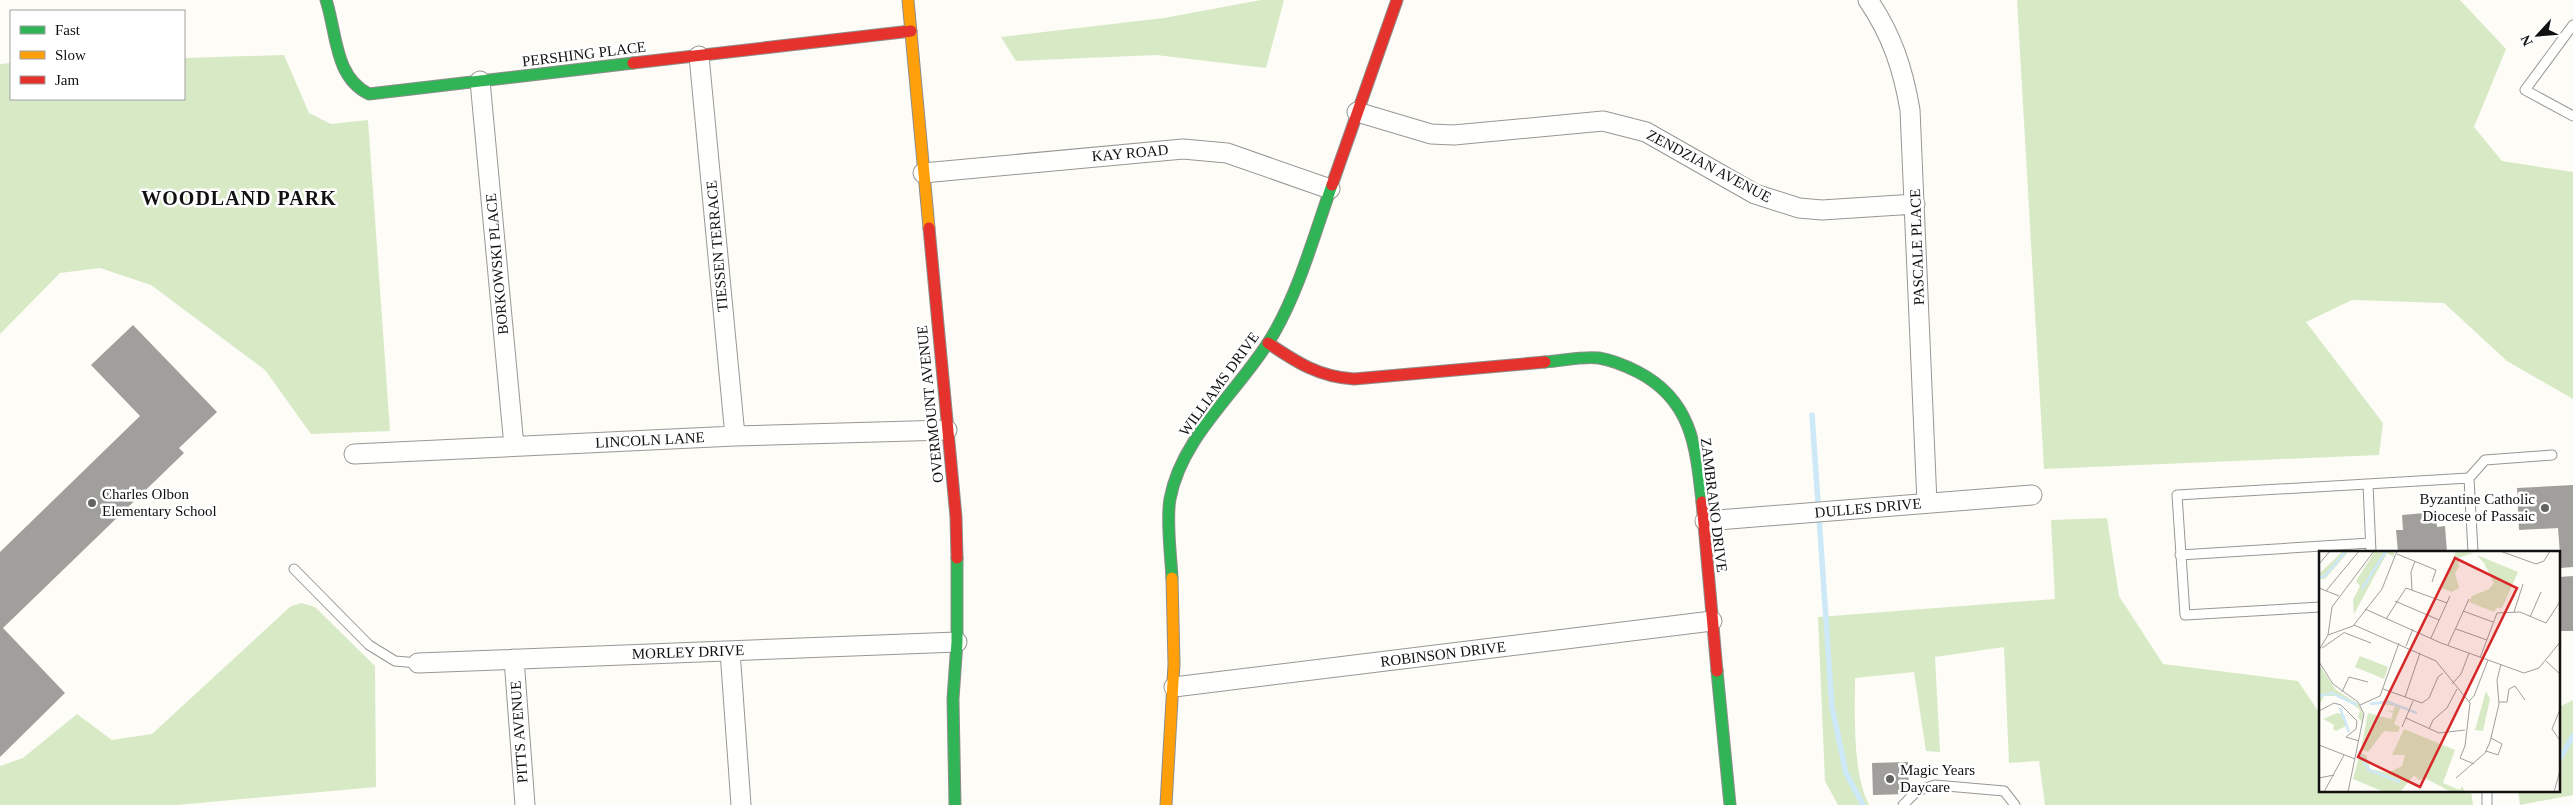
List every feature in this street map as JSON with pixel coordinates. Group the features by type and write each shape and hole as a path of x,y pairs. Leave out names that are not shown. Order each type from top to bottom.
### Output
{"street":[{"name":"PERSHING PLACE","path":"326,0 348,79 360,92 369,94 911,31"},
{"name":"OVERMOUNT AVENUE","path":"908,0 956,517 958,642 953,699 955,805"},
{"name":"WILLIAMS DRIVE","path":"1166,805 1174,687 1170,500 1174,482 1188,450 1268,343 1292,298 1397,0"},
{"name":"PASCALE PLACE","path":"1868,0 1887,30 1899,56 1910,110 1927,503"},
{"name":"TIESSEN TERRACE","path":"699,56 735,436"},
{"name":"BORKOWSKI PLACE","path":"480,81 514,446"},
{"name":"ZENDZIAN AVENUE","path":"1357,112 1431,134 1454,135 1603,121 1646,132 1755,194 1799,208 1822,210 1915,204"},
{"name":"KAY ROAD","path":"923,173 1183,149 1227,153 1330,189"},
{"name":"ZAMBRANO DRIVE","path":"1268,343 1318,375 1337,379 1576,358 1597,358 1615,362 1654,381 1681,409 1688,424 1694,447 1705,521 1712,621 1730,805"},
{"name":"LINCOLN LANE","path":"354,454 735,436 947,430"},
{"name":"DULLES DRIVE","path":"1705,521 2032,495"},
{"name":"ROBINSON DRIVE","path":"1174,687 1712,621"},
{"name":"MORLEY DRIVE","path":"418,662 958,642"},
{"path":"730,651 741,805"},
{"name":"PITTS AVENUE","path":"514,659 525,805"}],"lane":[{"path":"2573,25 2525,90 2573,116"},
{"path":"2473,551 2469,478 2485,460 2552,454"},
{"path":"2319,607 2185,616 2177,495 2469,478"},
{"path":"2180,555 2370,548 2368,484"},
{"path":"294,569 369,645 395,661 418,662"},
{"path":"1902,805 1917,791 1935,785 2004,791 2015,805"},
{"path":"2487,792 2487,805"}],"green space":[{"path":"1261,0 1284,0 1266,68 1156,55 1016,61 1001,37 1164,18"},
{"path":"2017,0 2460,0 2506,49 2474,127 2502,161 2573,172 2573,399 2507,361 2444,303 2352,300 2306,322 2383,423 2379,455 2044,469"},
{"path":"284,55 309,113 331,124 368,120 390,431 311,434 265,370 151,285 100,268 60,273 0,334 0,64 10,63 10,100 185,100 185,58"},
{"path":"2107,518 2119,596 2163,664 2298,681 2319,712 2319,792 2471,792 2473,805 2045,805 2039,761 2009,763 2004,647 1935,657 1940,752 1926,751 1914,672 1855,678 1857,760 1869,805 1838,805 1825,781 1818,617 2055,599 2051,520"},
{"path":"302,603 315,607 375,666 376,787 177,805 0,805 0,766 23,758 77,714 112,740 152,734 291,606"},
{"path":"2573,700 2573,795 2520,805 2518,792 2560,792 2560,706"}],"building":[{"name":"Charles Olbon Elementary School","path":"133,325 217,412 179,448 184,453 3,628 65,693 0,757 0,552 140,416 91,365"},
{"name":"Byzantine Catholic Diocese of Passaic","path":"2573,485 2573,567 2561,568 2558,528 2519,530 2517,488"},
{"path":"2436,512 2437,527 2445,526 2447,551 2398,551 2396,530 2403,530 2402,515"},
{"path":"2573,576 2573,631 2560,631 2560,577"},
{"name":"Magic Years Daycare","path":"1908,762 1909,794 1873,795 1872,763"}],"waterway":[{"path":"1812,415 1832,707 1846,773 1863,805"},
{"path":"2560,758 2573,736"}],"traffic: fast":[{"path":"326,0 338,53 343,65 349,77 369,94 633,63"},
{"path":"1172,578 1169,508 1177,475 1187,453 1200,432 1261,353 1274,333 1292,298 1332,185"},
{"path":"1545,362 1599,358 1638,372 1656,383 1670,396 1688,427 1697,462 1702,502"},
{"path":"955,805 953,699 957,642 957,558"},
{"path":"1717,671 1730,805"}],"traffic: slow":[{"path":"908,0 929,228"},
{"path":"1166,805 1174,664 1172,578"}],"traffic: jam":[{"path":"1332,185 1397,0"},
{"path":"633,63 911,31"},
{"path":"929,228 956,517 957,558"},
{"path":"1268,343 1298,362 1319,372 1341,378 1354,379 1545,362"},
{"path":"1702,502 1717,671"}],"place":[{"name":"Charles Olbon Elementary School","path":"92,503"},
{"name":"Byzantine Catholic Diocese of Passaic","path":"2545,508"},
{"name":"Magic Years Daycare","path":"1890,779"}],"district":[{"name":"WOODLAND PARK","path":"239,198"}]}
